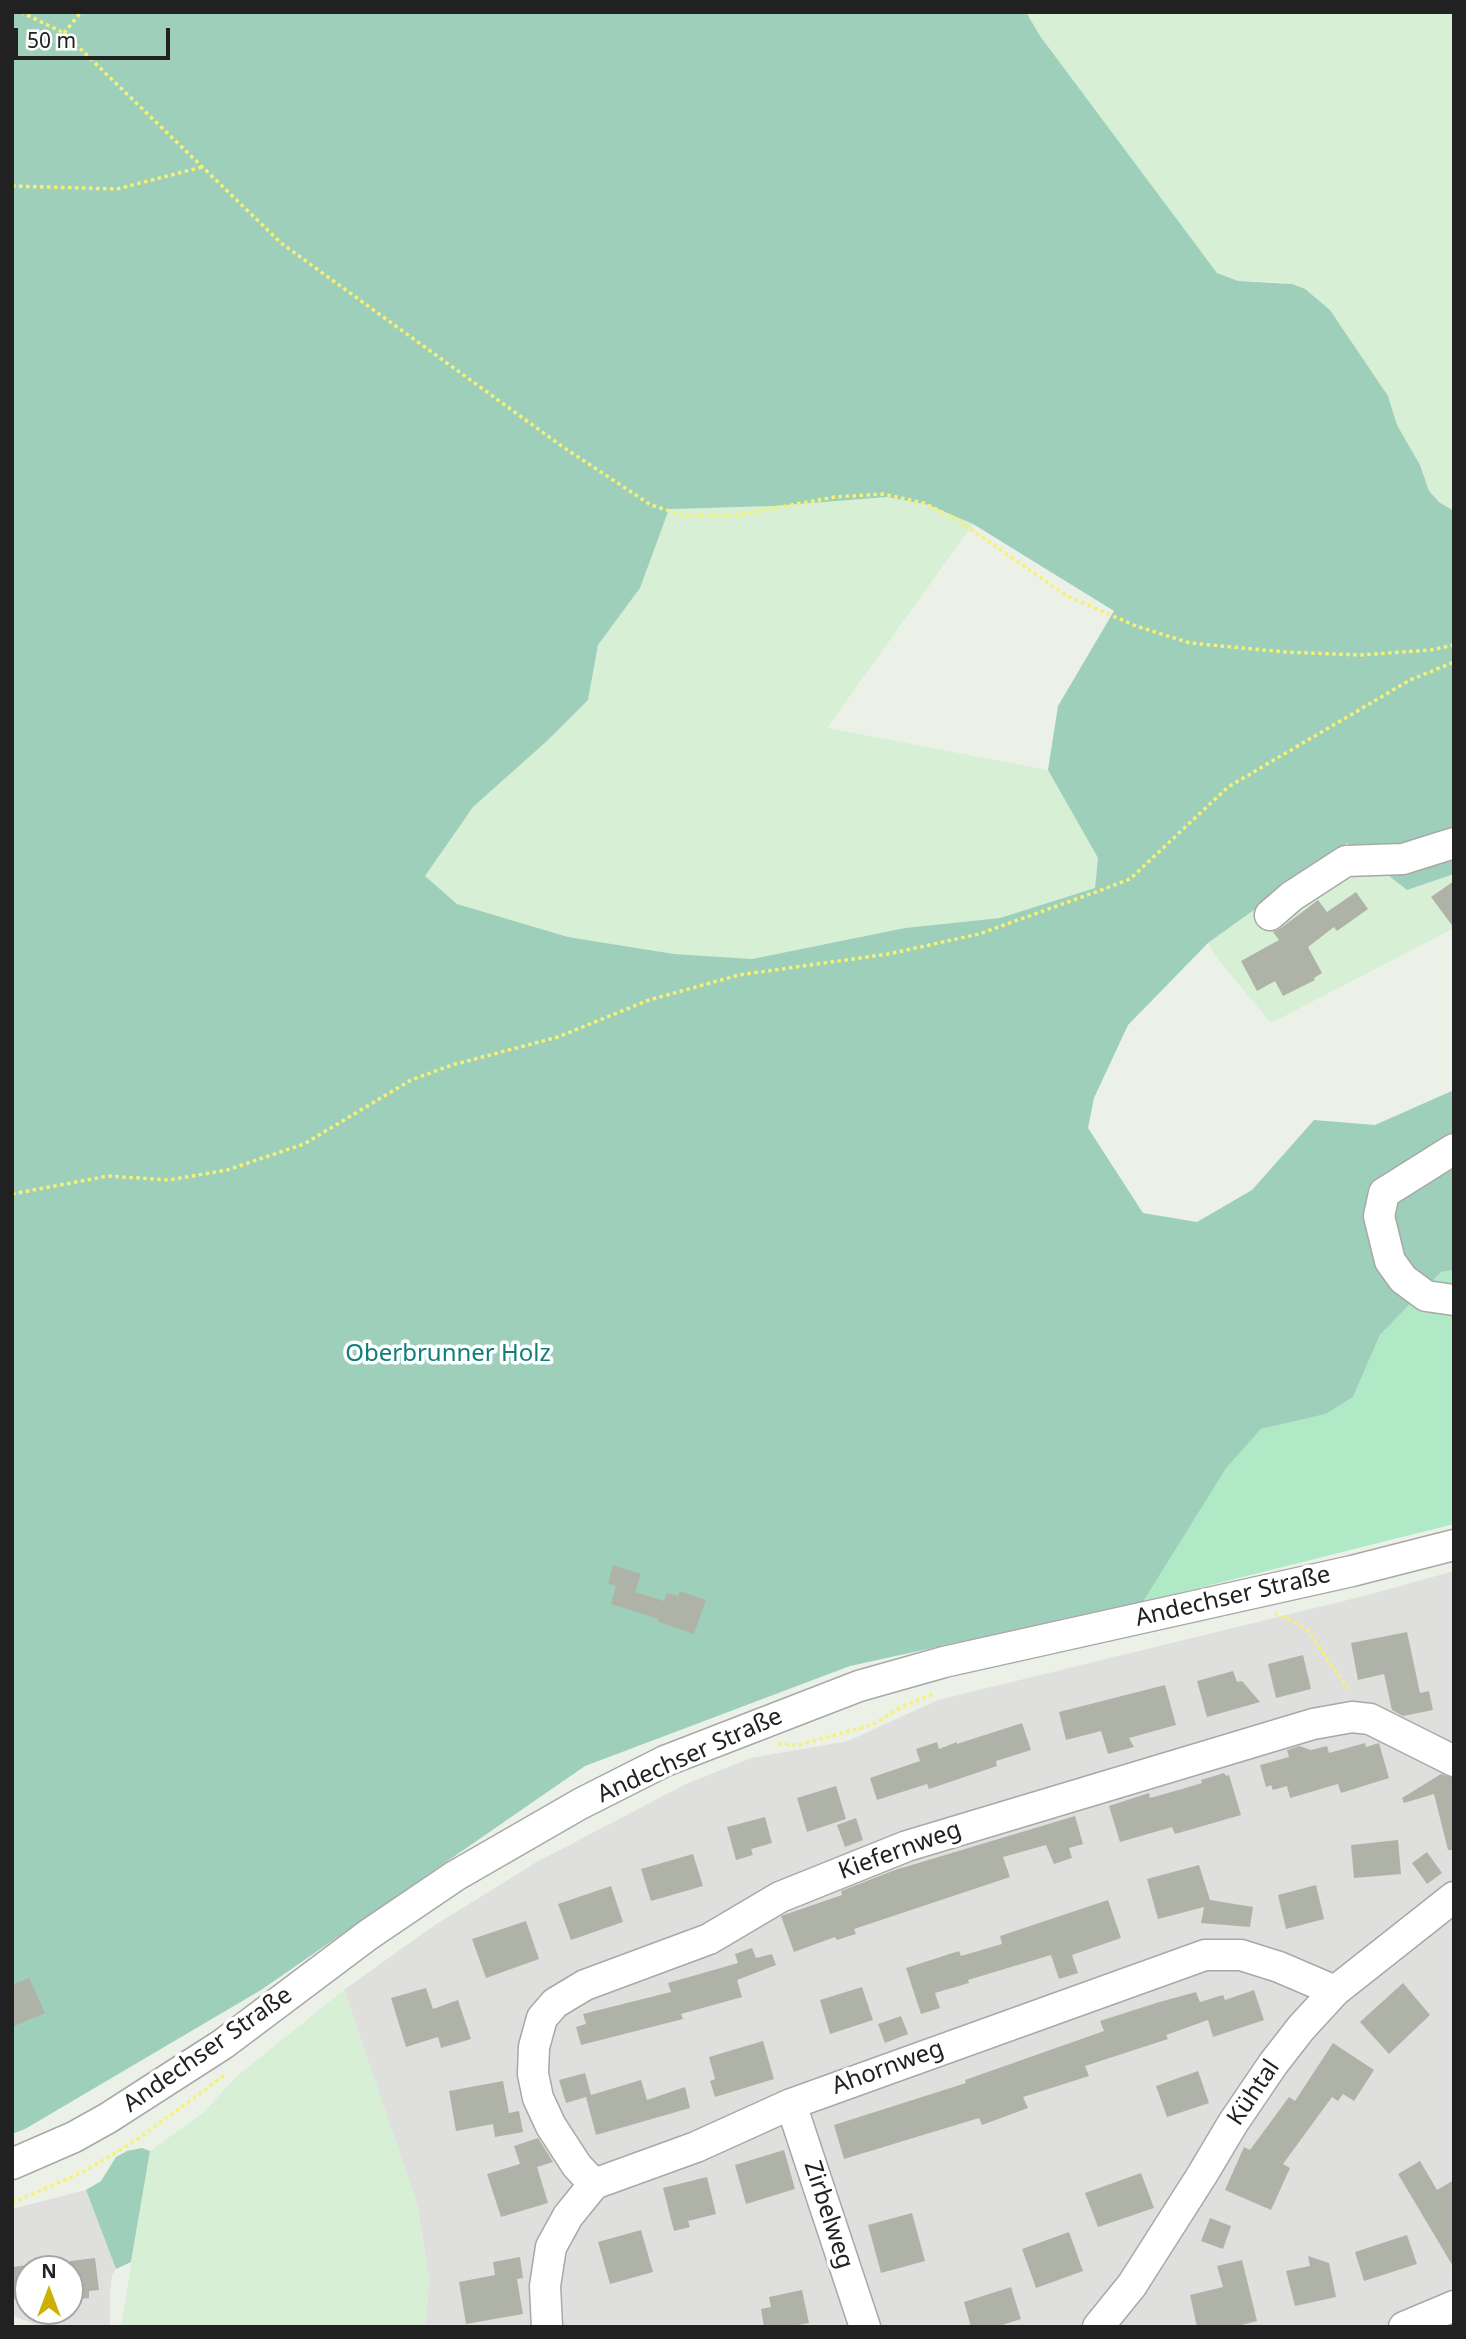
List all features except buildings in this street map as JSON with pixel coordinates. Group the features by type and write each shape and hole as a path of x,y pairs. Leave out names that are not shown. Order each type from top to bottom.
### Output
{"street":[{"path":"1269,915 1292,896 1346,861 1403,859 1454,843"},
{"path":"1454,1149 1384,1193 1379,1216 1390,1261 1403,1279 1426,1296 1454,1300"},
{"name":"Andechser Straße","path":"12,2164 74,2137 120,2111 223,2044 368,1935 454,1876 580,1804 666,1761 859,1686 944,1662 1352,1571 1454,1545"},
{"name":"Kiefernweg","path":"594,2184 578,2166 551,2126 538,2098 533,2074 534,2047 542,2018 548,2009 565,1995 597,1979 650,1963 709,1939 780,1897 907,1846 1312,1724 1352,1717 1370,1719 1454,1761"},
{"name":"Kühtal","path":"1098,2327 1132,2285 1233,2123 1301,2028 1335,1991 1454,1897"},
{"name":"Ahornweg","path":"594,2184 696,2147 791,2104 1205,1955 1241,1955 1279,1967 1335,1991"},
{"name":"Zirbelweg","path":"791,2104 865,2327"},
{"path":"547,2327 545,2286 551,2248 556,2234 594,2184"},
{"path":"1404,2327 1454,2306"}],"path":[{"path":"21,12 64,33 281,243 563,447 651,505 682,515 737,515 835,497 883,494 924,503 957,520 1067,596 1136,626 1190,643 1284,652 1361,655 1431,650 1454,645"},
{"path":"64,33 81,12"},
{"path":"12,186 117,189 202,167"},
{"path":"12,1194 108,1176 169,1180 226,1170 304,1144 411,1080 452,1065 558,1037 649,1000 739,975 888,954 979,934 1081,898 1130,879 1228,787 1410,680 1454,662"},
{"path":"1269,1612 1292,1620 1308,1631 1349,1690 1353,1706 1352,1717"},
{"path":"769,1743 798,1745 872,1725 901,1707 939,1691"},
{"path":"12,2203 85,2171 135,2141 226,2074"}],"shaded area":[{"path":"1454,1571 1454,2327 425,2327 429,2281 418,2207 344,1990 432,1927 535,1863 686,1784 751,1758 848,1741 938,1700 1364,1596"},
{"path":"86,2190 116,2269 112,2276 110,2293 110,2327 36,2325 84,2325 84,2255 14,2255 14,2316 12,2209"}],"green space":[{"name":"Oberbrunner Holz","path":"12,12 1026,12 1040,36 1217,273 1238,281 1292,284 1305,289 1330,310 1388,396 1397,425 1420,465 1429,491 1439,502 1454,511 1454,874 1407,890 1347,843 1208,943 1128,1025 1094,1098 1088,1128 1143,1213 1197,1222 1252,1190 1314,1120 1375,1125 1454,1090 1454,1270 1441,1272 1380,1335 1353,1397 1326,1414 1261,1429 1226,1468 1143,1602 850,1666 585,1766 261,1990 25,2129 12,2134","holes":["887,497 929,505 973,524 1114,611 1058,706 1048,770 1098,858 1095,888 1000,918 905,928 752,959 674,954 568,937 457,904 425,876 473,807 588,700 598,645 640,588 669,509 774,506"]},
{"path":"1026,12 1454,12 1454,511 1439,502 1429,491 1420,465 1397,425 1388,396 1330,310 1316,299 1283,282 1238,281 1217,273 1040,36"},
{"path":"887,497 929,505 973,524 827,728 1048,770 1098,858 1095,888 1000,918 905,928 752,959 674,954 568,937 457,904 424,876 473,807 588,700 598,645 640,588 668,508 774,506"},
{"path":"1348,842 1407,890 1454,874 1454,928 1271,1023 1217,958 1208,943"},
{"path":"1454,1270 1454,1524 1143,1602 1226,1467 1261,1429 1326,1414 1353,1397 1380,1335 1441,1272"},
{"path":"344,1990 418,2207 429,2281 425,2327 121,2327 150,2151 203,2113 236,2077"},
{"path":"142,2148 150,2151 131,2262 116,2269 86,2190 101,2181 116,2157"}]}
